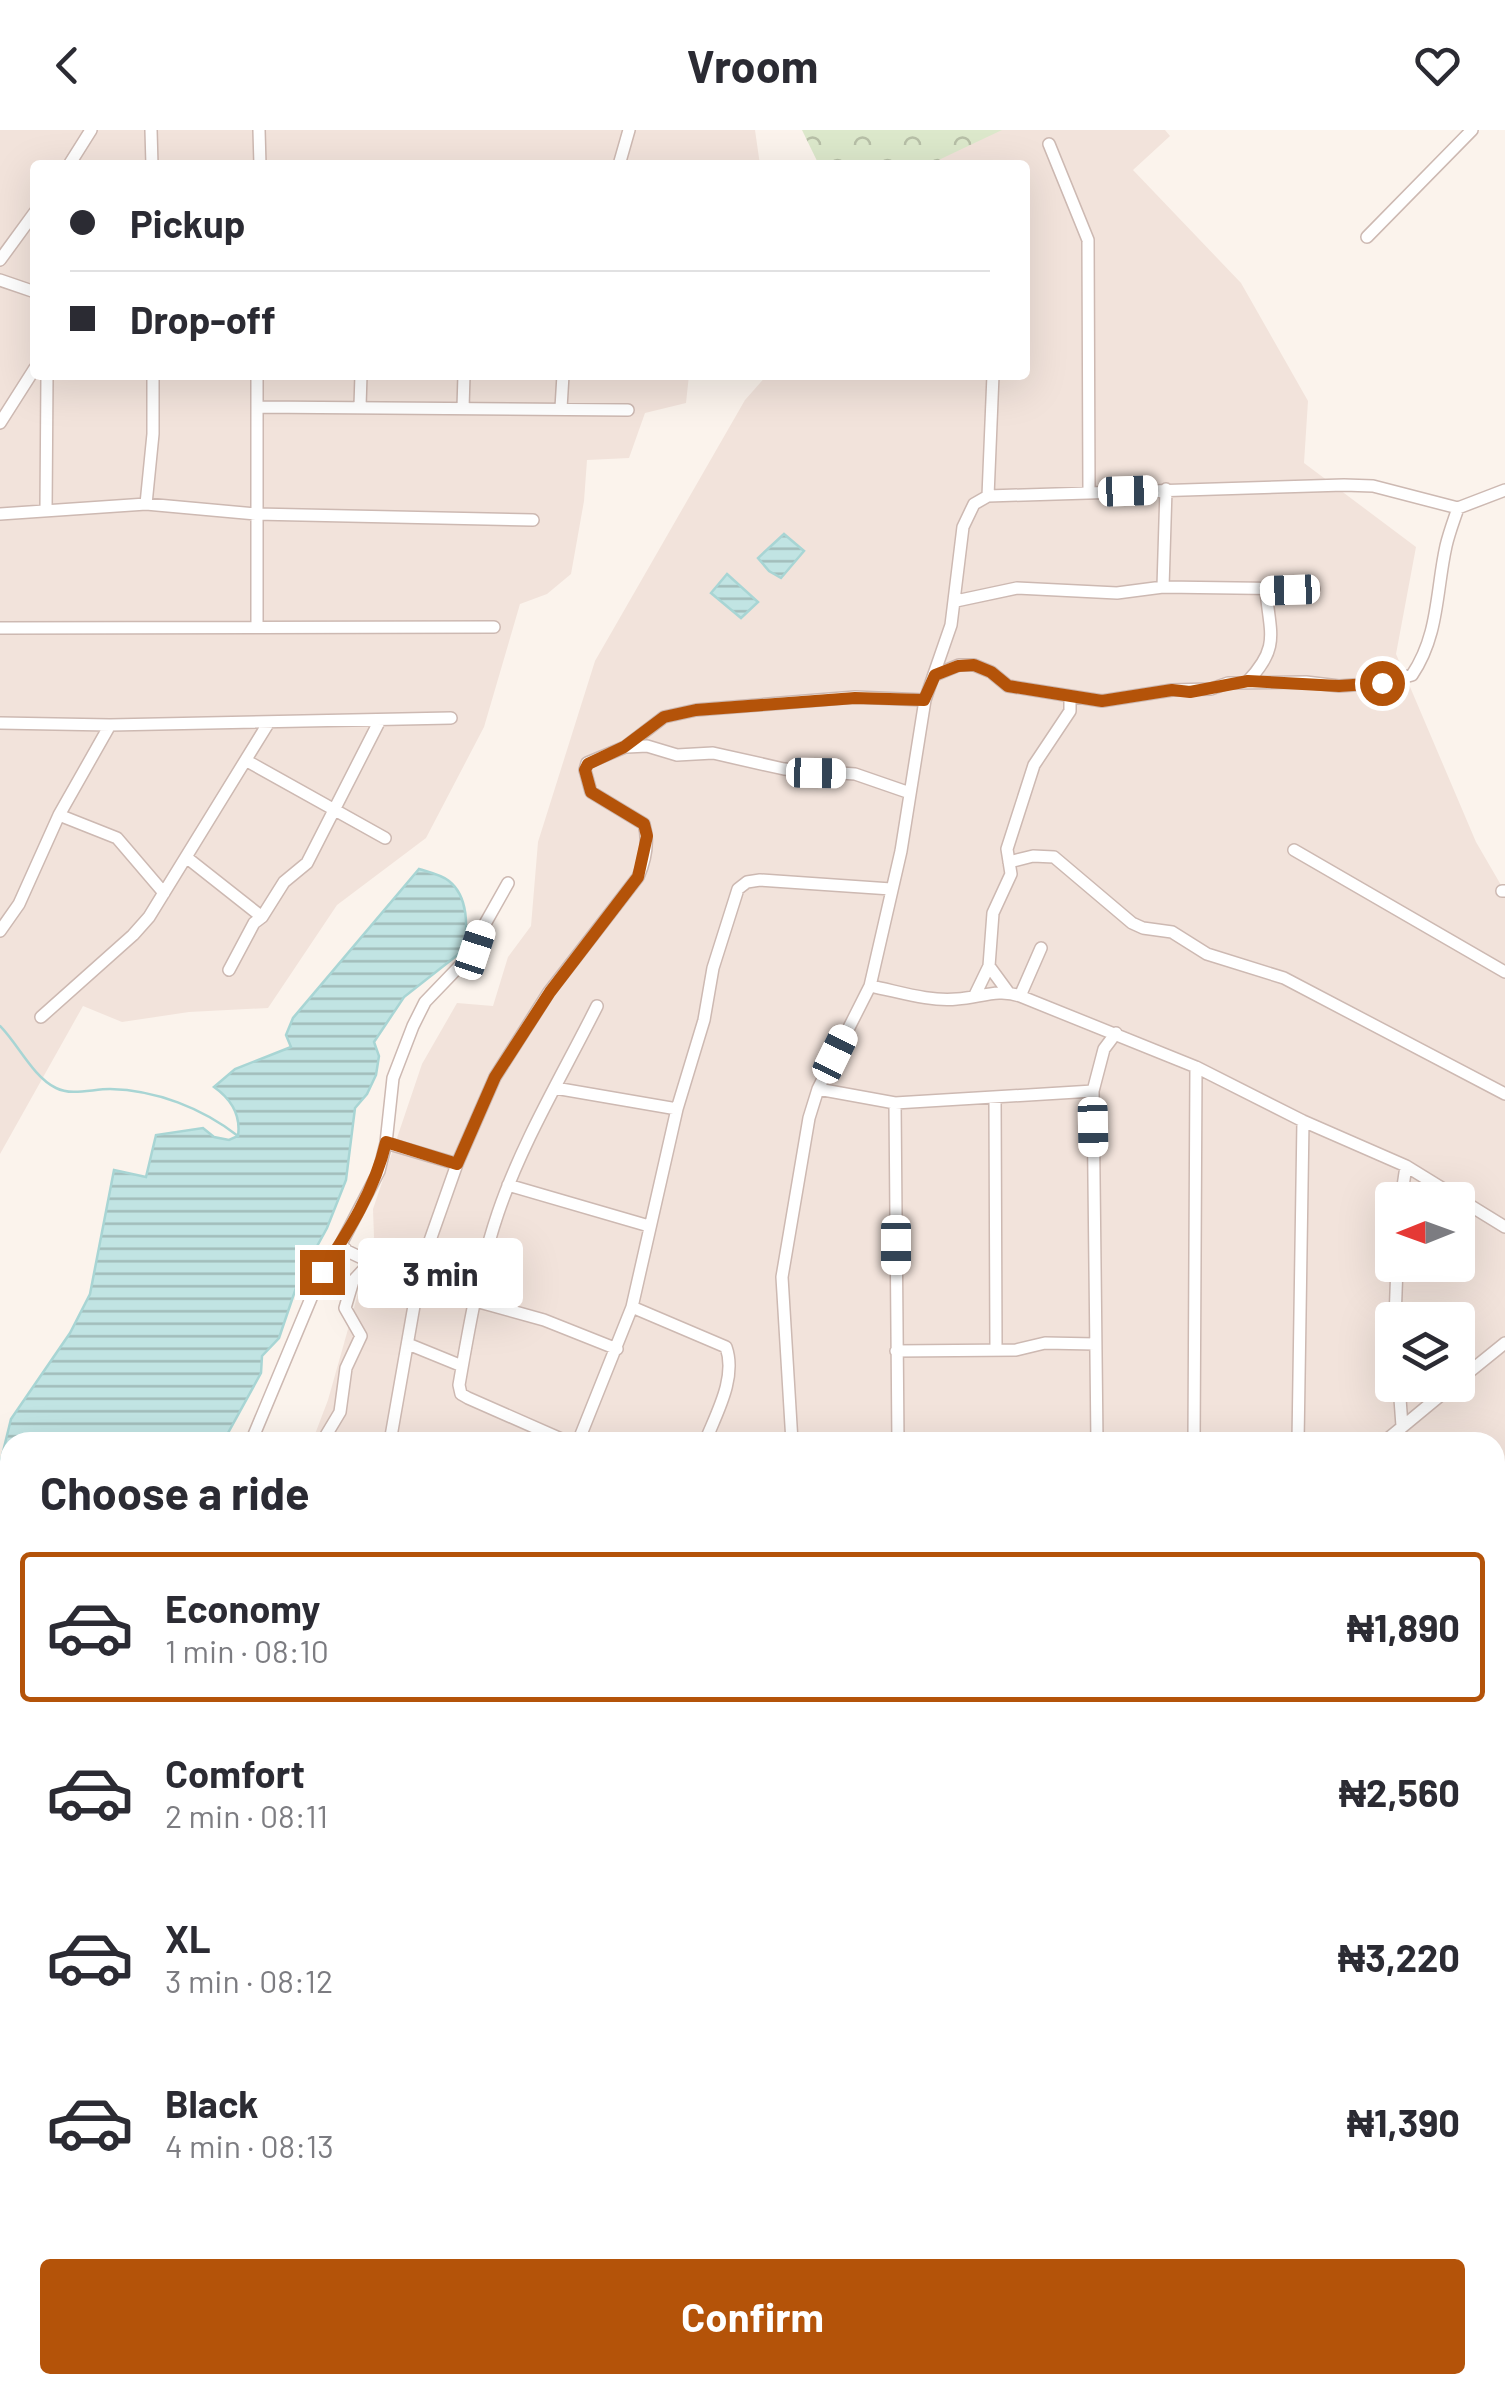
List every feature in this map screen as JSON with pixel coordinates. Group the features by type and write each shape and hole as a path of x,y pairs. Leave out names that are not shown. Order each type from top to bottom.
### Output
{"street":[{"path":"72,160 92,130"},
{"path":"152,130 152,160"},
{"path":"259,130 260,160"},
{"path":"620,160 629,130"},
{"path":"1366,236 1472,130"},
{"path":"1049,144 1088,240 1090,492"},
{"path":"0,260 30,219"},
{"path":"0,280 30,290"},
{"path":"0,423 30,376"},
{"path":"46,510 48,380"},
{"path":"146,504 153,380"},
{"path":"256,627 257,380"},
{"path":"360,406 361,380"},
{"path":"463,408 464,380"},
{"path":"561,408 563,380"},
{"path":"988,496 993,380"},
{"path":"256,407 628,410"},
{"path":"791,1432 782,1277 809,1118 818,1089 870,986 892,889 924,700 956,601 963,527 974,504 988,496 1373,486 1458,508 1505,490"},
{"path":"1163,588 1166,489"},
{"path":"0,514 146,504 256,514 533,520"},
{"path":"1070,711 1102,701 1172,690 1190,692 1248,681 1339,686 1382,683 1412,675 1437,617 1446,546 1458,508"},
{"path":"956,601 1017,588 1117,593 1163,588 1314,589"},
{"path":"1248,681 1263,666 1272,646 1266,590"},
{"path":"0,628 494,628"},
{"path":"935,675 958,666 974,665 1008,686 1102,701"},
{"path":"975,995 989,966 993,913 1010,874 1007,849 1034,765 1070,711 1070,696"},
{"path":"392,1432 418,1280 457,1164 495,1077 550,992 638,877 643,865 647,836 644,824 591,792 585,770 588,764 624,747 664,717 696,710 855,698 924,700"},
{"path":"0,723 110,725 451,718"},
{"path":"230,970 254,923 284,882 307,863 380,720"},
{"path":"41,1017 134,935 269,722"},
{"path":"0,931 19,904 59,815 110,725"},
{"path":"624,747 647,746 677,755 713,753 784,769 855,774 910,793"},
{"path":"247,762 385,838"},
{"path":"59,815 117,838 164,893"},
{"path":"1294,850 1505,972"},
{"path":"1009,862 1033,856 1054,857 1132,923 1172,932 1207,954 1284,978 1505,1094"},
{"path":"186,857 262,917"},
{"path":"582,1432 632,1307 678,1109 704,1020 713,968 738,889 747,882 760,880 892,889"},
{"path":"255,1432 322,1272 342,1244 380,1171 393,1078 412,1026 426,1002 475,950 481,931 508,883"},
{"path":"1014,994 1041,948"},
{"path":"989,966 1014,994"},
{"path":"870,986 938,999 1014,994 1196,1066 1302,1121 1406,1166 1505,1227"},
{"path":"545,1432 468,1398 459,1385 474,1300 508,1185 597,1006"},
{"path":"1096,1432 1093,1091 1104,1049 1116,1033"},
{"path":"1194,1432 1196,1066"},
{"path":"556,1088 678,1109"},
{"path":"818,1089 895,1103 1093,1091"},
{"path":"995,1097 996,1349"},
{"path":"895,1103 898,1432"},
{"path":"1298,1432 1302,1121"},
{"path":"386,1142 457,1164"},
{"path":"1404,1182 1406,1166"},
{"path":"508,1185 650,1226"},
{"path":"328,1432 340,1412 346,1368 362,1336 345,1308 352,1281 366,1267 366,1260 348,1252 342,1244"},
{"path":"418,1280 444,1292 544,1320 617,1349"},
{"path":"632,1307 726,1347 730,1365 727,1383 709,1432"},
{"path":"896,1351 1016,1350 1045,1343 1096,1344"},
{"path":"1475,1367 1505,1343"},
{"path":"408,1344 462,1366"},
{"path":"1400,1402 1402,1426"},
{"path":"1395,1432 1432,1402"}],"shaded area":[{"path":"0,130 755,130 759,160 30,160 30,380 688,380 686,403 645,413 629,458 587,460 571,574 547,594 520,604 484,727 426,838 337,905 268,1008 189,1012 122,1022 83,1006 0,1154"},
{"path":"999,130 1165,130 1170,136 1133,170 1241,283 1308,401 1304,463 1416,547 1396,654 1476,842 1505,892 1505,1432 316,1432 374,1237 373,1209 422,1064 457,1003 493,1006 508,957 531,926 538,842 595,661 745,400 763,380 1030,380 1030,160 919,160"}],"green space":[{"path":"802,130 1002,130 939,160 817,160"}],"water":[{"path":"784,534 804,551 781,578 758,558"},
{"path":"727,574 758,602 741,618 711,593"},
{"path":"419,869 446,879 456,888 466,922 465,949 404,997 374,1042 379,1056 376,1075 355,1108 346,1180 327,1228 299,1279 279,1338 262,1356 261,1373 229,1432 8,1432 11,1419 70,1333 90,1294 114,1170 146,1177 156,1135 203,1128 214,1137 229,1140 238,1136 234,1108 214,1087 235,1069 291,1047 286,1035 293,1018"}],"waterway":[{"path":"0,1026 33,1068 56,1088 75,1092 127,1090 161,1097 194,1109 238,1136"}],"route":[{"path":"322,1272 342,1244 380,1171 386,1142 457,1164 495,1077 550,992 638,877 647,836 644,824 591,792 585,770 588,764 624,747 664,717 778,702 924,700 935,675 958,666 974,665 1008,686 1102,701 1172,690 1211,690 1248,681 1339,686 1382,683"}]}
